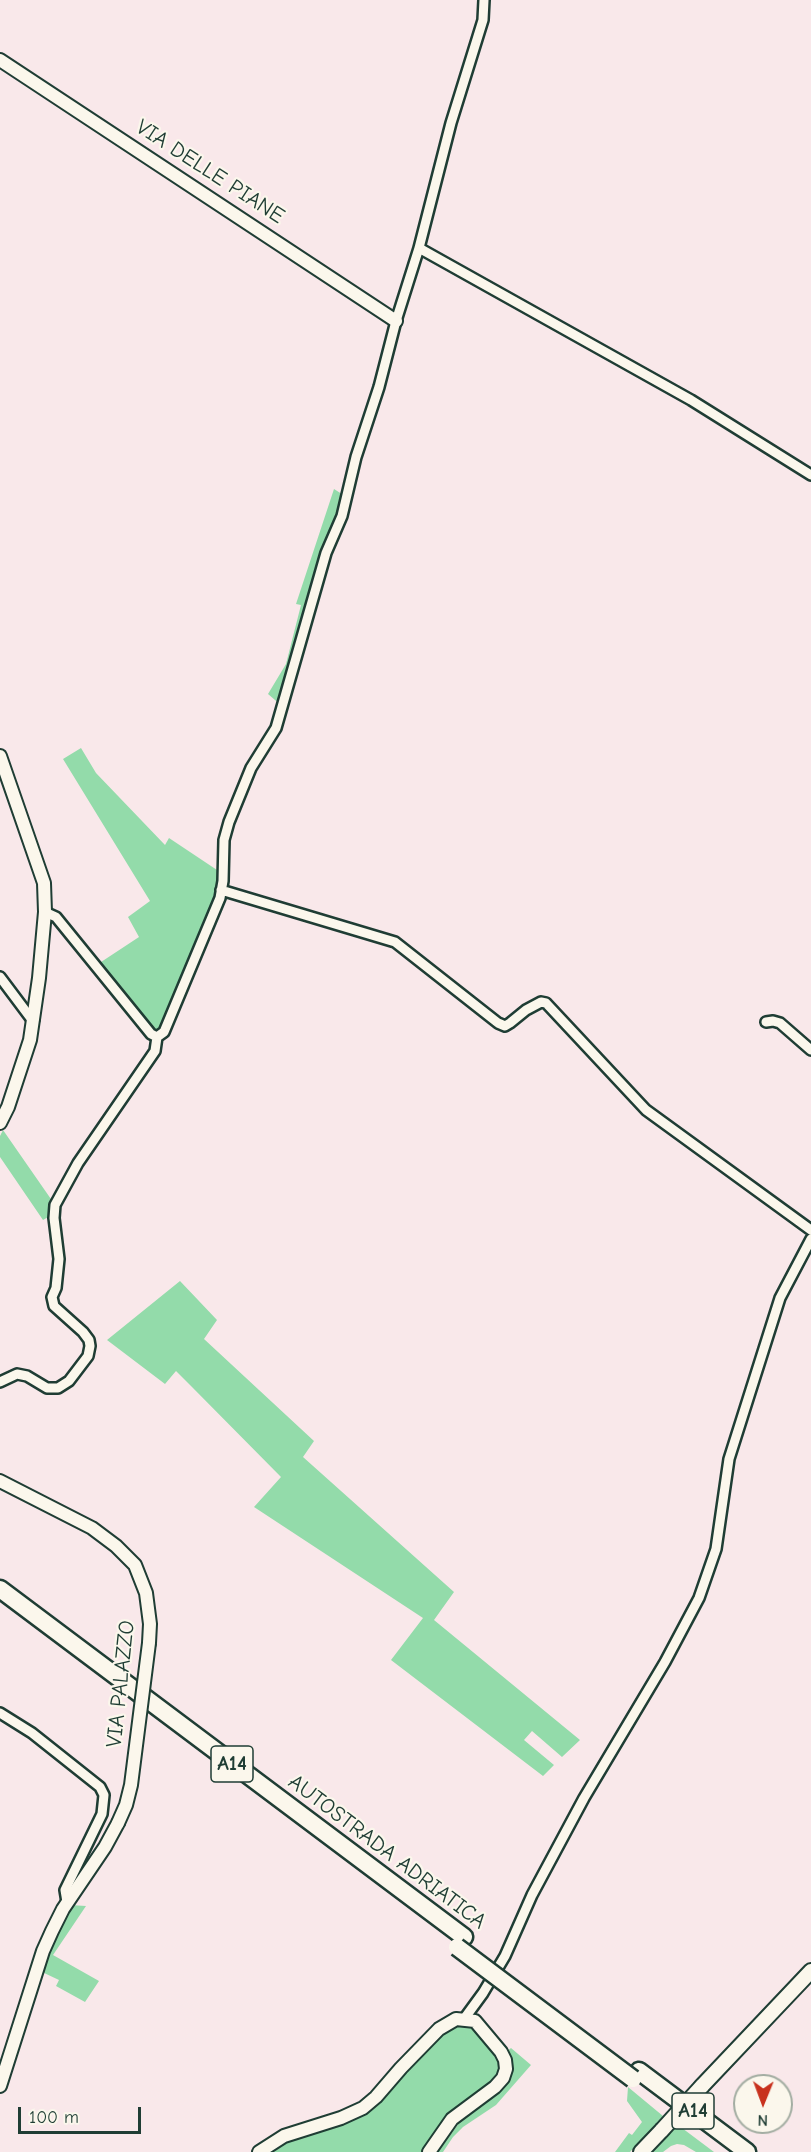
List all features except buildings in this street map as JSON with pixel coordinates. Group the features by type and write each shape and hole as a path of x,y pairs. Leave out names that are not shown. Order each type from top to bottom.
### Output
{"highway":[{"name":"AUTOSTRADA ADRIATICA","path":"0,1589 636,2075 729,2152"},
{"name":"AUTOSTRADA ADRIATICA","path":"0,1603 461,1942"},
{"name":"AUTOSTRADA ADRIATICA","path":"636,2075 747,2152"}],"main road":[{"path":"641,2152 811,1971"}],"street":[{"path":"0,1382 16,1374 27,1376 47,1388 58,1388 69,1381 88,1356 89,1340 54,1306 52,1297 56,1288 59,1259 54,1218 55,1205 78,1163 155,1051 157,1037 164,1032 221,890 224,840 229,822 251,768 276,728 326,553 342,516 356,458 419,248 451,123 483,20 484,0"},
{"name":"VIA DELLE PIANE","path":"0,60 396,321"},
{"path":"419,248 691,400 811,475"},
{"path":"0,756 44,883 45,912 34,1020 22,1067 0,1123"},
{"path":"221,890 394,942 498,1023 505,1026 526,1010 541,1002 546,1003 646,1110 811,1230"},
{"path":"45,912 56,917 151,1035 157,1037"},
{"path":"0,977 34,1020"},
{"path":"766,1022 780,1023 811,1050"},
{"path":"464,2019 505,1956 532,1895 584,1798 665,1662 699,1598 716,1549 729,1459 780,1298 811,1239"},
{"name":"VIA PALAZZO","path":"0,1481 92,1528 116,1546 135,1565 146,1593 150,1624 131,1785 126,1805 105,1847 67,1902 43,1951 0,2086"},
{"path":"0,1713 32,1733 100,1787 104,1795 102,1814 65,1890 67,1902"},
{"path":"259,2152 284,2136 341,2118 363,2108 376,2097 400,2068 449,2021 464,2019 475,2021 495,2043 505,2060 506,2069 503,2078 495,2087 452,2119 429,2152"}],"green space":[{"path":"334,489 345,496 282,706 268,694 286,664 301,605 296,604"},
{"path":"81,748 96,773 165,845 169,838 217,870 217,894 160,1031 153,1034 98,964 139,937 128,917 150,901 63,759"},
{"path":"3,1130 53,1202 50,1216 43,1220 0,1157 0,1136"},
{"path":"180,1281 217,1320 204,1339 314,1441 303,1457 454,1592 434,1620 580,1740 562,1757 532,1731 524,1740 554,1765 543,1776 391,1660 423,1618 254,1507 281,1477 176,1371 165,1384 107,1340"},
{"path":"70,1905 86,1906 53,1955 99,1981 85,2002 56,1986 59,1980 42,1972 45,1967 42,1965"},
{"path":"454,2023 474,2024 503,2065 499,2081 427,2152 263,2152 288,2138 349,2121 367,2113 403,2072"},
{"path":"511,2048 531,2065 496,2105 463,2127 443,2152 438,2152 459,2123 507,2083 511,2072 511,2062 506,2052"},
{"path":"628,2087 663,2116 630,2152 615,2152 629,2133 632,2135 642,2122 627,2101"},
{"path":"678,2125 714,2152 696,2152 677,2144 663,2152 653,2152"}]}
